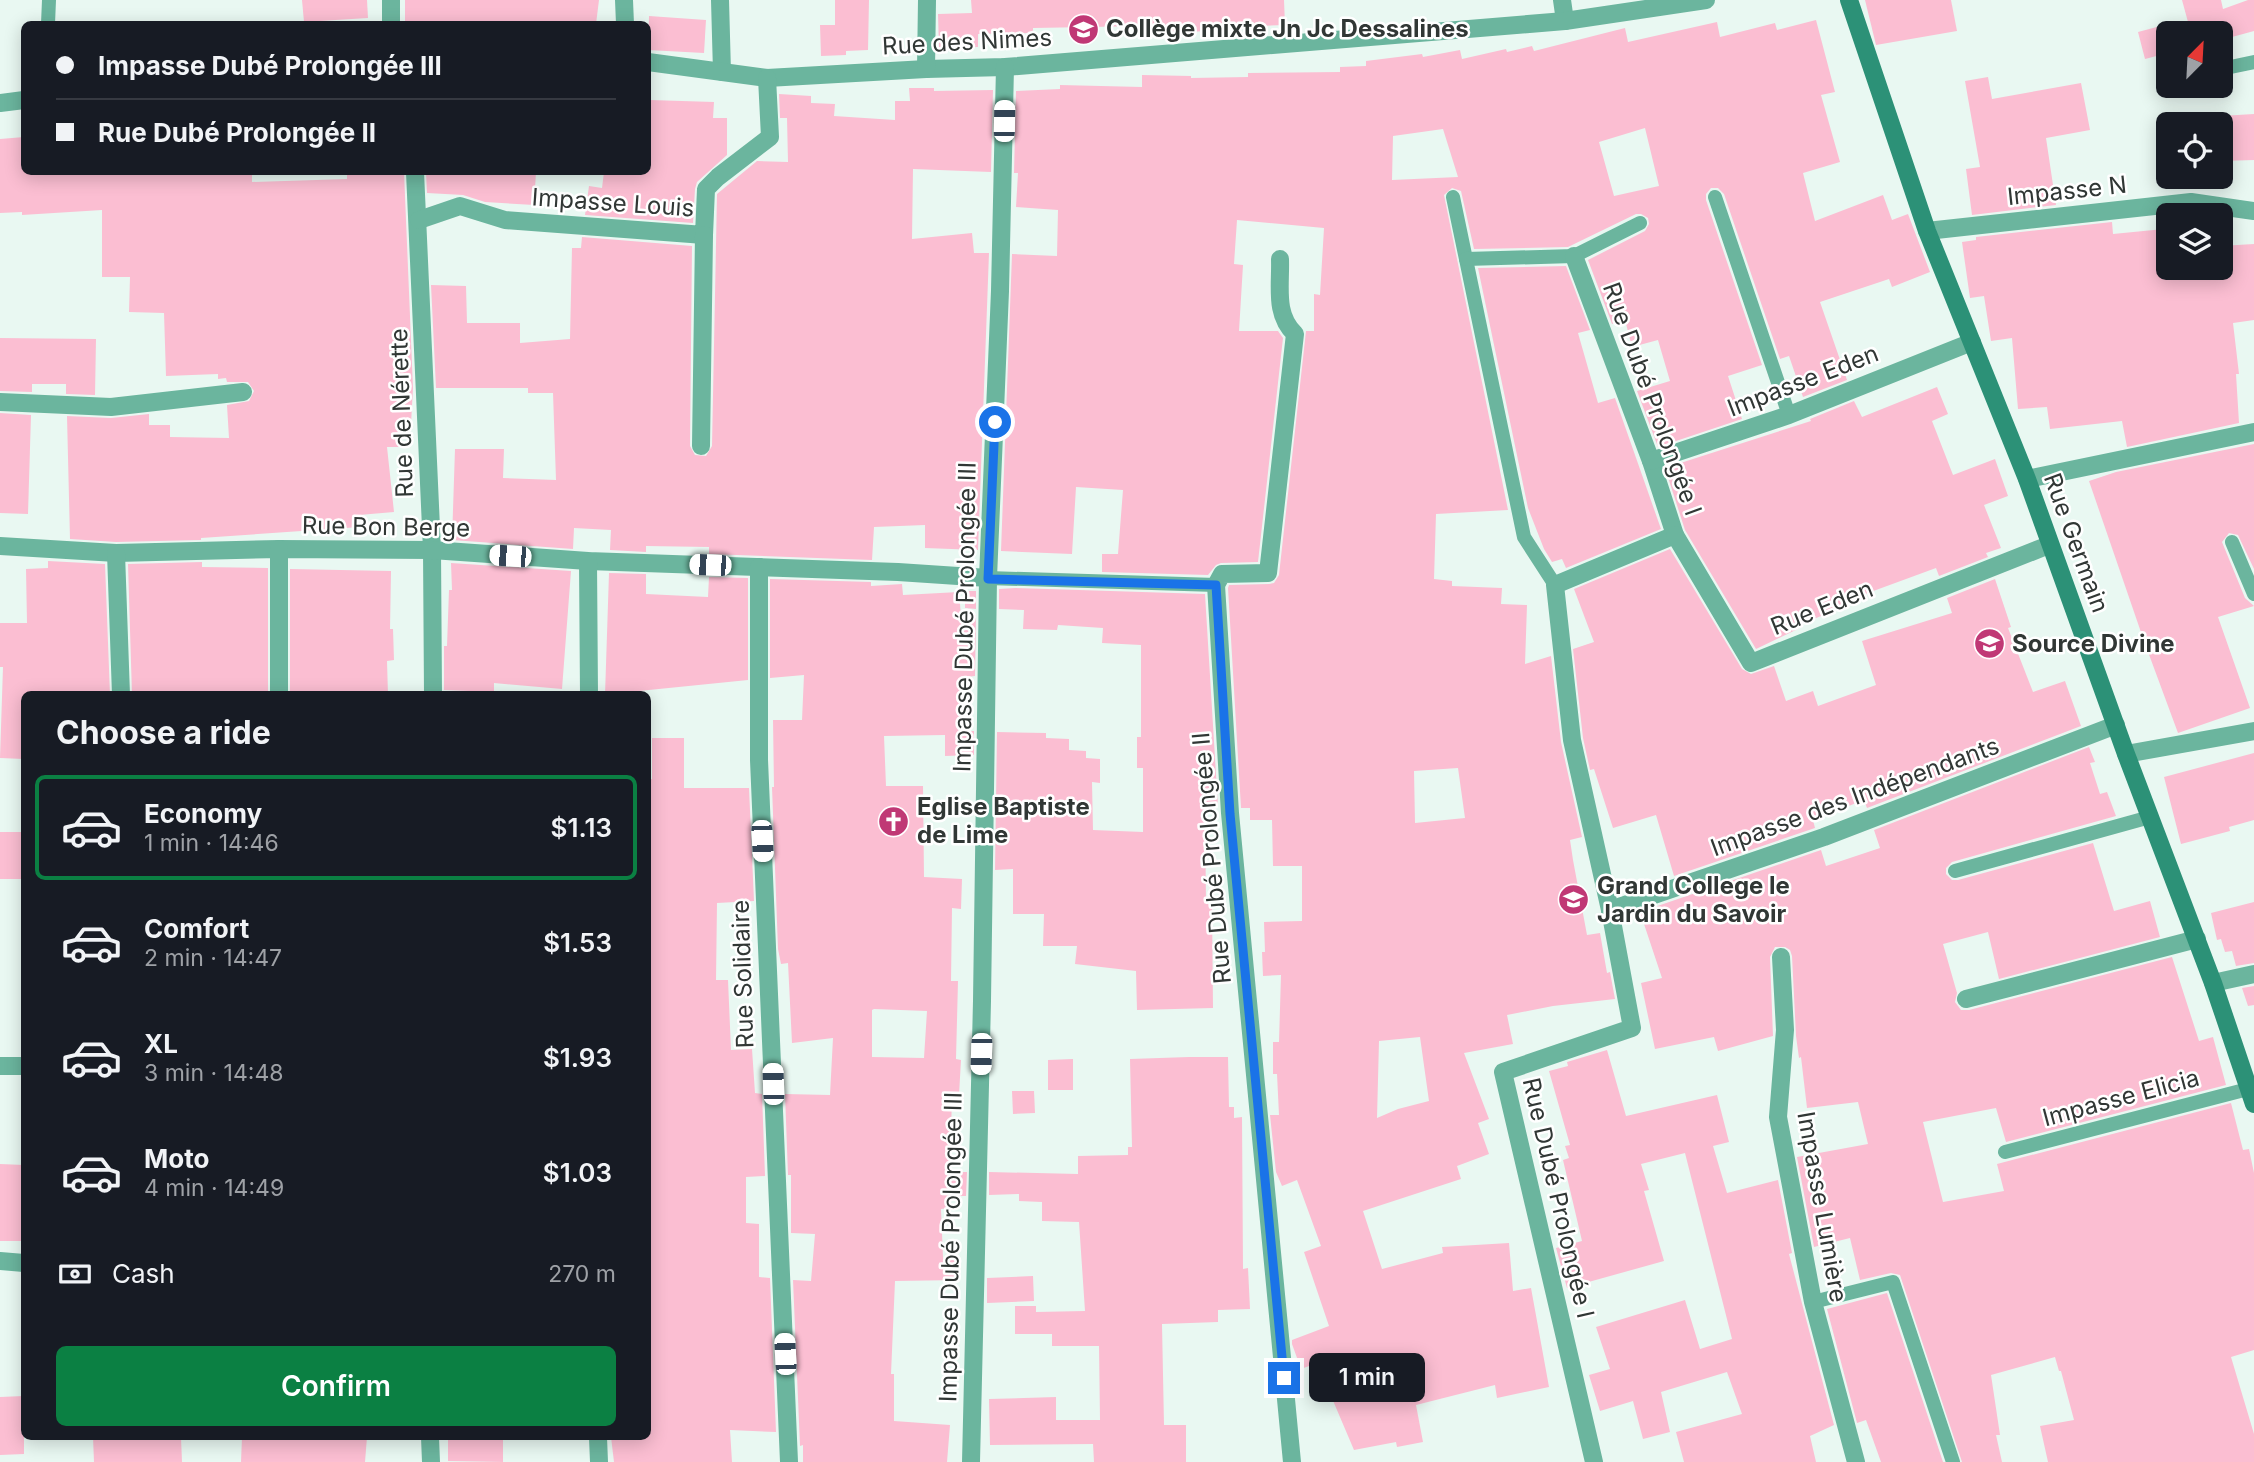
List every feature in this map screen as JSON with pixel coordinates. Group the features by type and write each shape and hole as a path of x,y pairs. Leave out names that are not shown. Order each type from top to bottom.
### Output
{"street":[{"path":"391,0 391,21"},
{"path":"624,0 625,21"},
{"path":"720,0 722,72"},
{"path":"926,69 927,0"},
{"path":"1562,0 1564,21"},
{"name":"Rue des Nimes","path":"651,62 767,78 1005,67 1564,21 1706,0"},
{"name":"Rue Germain","path":"1849,0 1927,230 2027,479 2126,754 2213,983 2251,1097"},
{"name":"Impasse Dubé Prolongée III","path":"971,1462 982,1001 988,579 1000,291 1005,67"},
{"name":"Impasse Louis","path":"419,220 460,206 505,220 704,235 706,189 770,137 767,78"},
{"path":"0,103 21,100"},
{"name":"Rue de Nérette","path":"415,175 432,551 433,691"},
{"name":"Impasse N","path":"1927,230 2191,202 2254,211"},
{"path":"701,446 704,235"},
{"name":"Rue Dubé Prolongée I","path":"1574,256 1651,461 1675,535 1555,585 1572,740 1610,910 1632,1028 1503,1072 1594,1462"},
{"path":"1216,585 1222,575 1268,573 1295,334 1285,324 1281,310 1280,259"},
{"name":"Impasse Eden","path":"1651,461 1789,415 1972,342"},
{"path":"0,402 111,407 243,392"},
{"path":"2027,479 2254,432"},
{"name":"Rue Eden","path":"1675,535 1751,663 2049,544"},
{"name":"Rue Bon Berge","path":"0,546 116,552 279,549 432,551 588,561 898,572 988,579"},
{"path":"279,549 279,691"},
{"path":"116,552 121,691"},
{"path":"588,561 589,691"},
{"name":"Rue Solidaire","path":"759,567 759,760 789,1462"},
{"name":"Rue Dubé Prolongée II","path":"1216,585 1230,814 1292,1462"},
{"name":"Impasse des Indépendants","path":"1610,910 1824,837 2116,725"},
{"path":"2126,754 2254,731"},
{"path":"1966,999 2196,939"},
{"name":"Impasse Lumière","path":"1781,957 1785,1030 1778,1117 1813,1302 1856,1462"},
{"path":"2213,983 2254,974"},
{"path":"0,1066 21,1066"},
{"path":"0,1261 21,1263"},
{"path":"430,1440 431,1462"},
{"path":"598,1440 599,1462"}],"lane":[{"path":"48,0 48,21"},
{"path":"2233,66 2254,62"},
{"path":"1453,197 1524,537 1555,585"},
{"path":"1715,197 1789,415"},
{"path":"1466,260 1574,256 1640,223"},
{"path":"2232,542 2254,594"},
{"path":"988,579 1216,585"},
{"path":"1955,871 2150,817"},
{"name":"Impasse Elicia","path":"2005,1152 2251,1097"},
{"path":"1813,1302 1893,1282 1953,1462"}],"building":[{"path":"302,0 367,0 368,18 304,21"},
{"path":"405,0 599,0 596,21 405,21"},
{"path":"835,0 869,0 868,50 846,51 846,55 821,56 820,25 835,25"},
{"path":"971,0 1284,0 1285,25 1223,27 1223,30 1189,32 1145,31 1145,26 1033,28 1033,33 978,34 978,47 939,48 938,14 972,13"},
{"path":"1865,0 1951,0 1957,31 1876,45"},
{"path":"2182,0 2221,0 2223,9 2254,0 2254,31 2233,37 2233,21 2188,21"},
{"path":"649,16 706,20 704,53 651,50 651,21"},
{"path":"1816,20 1835,92 1821,95 1840,162 1803,173 1815,221 1883,195 1892,220 1908,214 1930,272 1892,287 1889,279 1820,302 1847,380 1803,397 1789,356 1780,359 1724,194 1718,188 1711,188 1706,194 1706,200 1762,365 1728,376 1742,419 1658,447 1637,391 1670,381 1658,340 1632,347 1625,320 1612,324 1588,260 1645,231 1649,224 1648,218 1636,214 1568,247 1474,249 1461,191 1452,188 1444,195 1508,510 1436,514 1434,579 1452,581 1452,586 1502,588 1501,604 1527,605 1525,664 1551,656 1561,742 1582,837 1570,840 1573,860 1587,935 1600,933 1615,999 1553,1006 1507,1015 1513,1044 1464,1053 1489,1119 1478,1123 1489,1154 1457,1166 1461,1179 1363,1211 1382,1269 1443,1253 1442,1247 1509,1243 1513,1291 1531,1288 1549,1387 1497,1398 1495,1385 1416,1405 1423,1442 1397,1447 1396,1442 1354,1450 1317,1363 1301,1369 1292,1344 1292,1340 1329,1326 1304,1252 1321,1246 1297,1180 1282,1186 1276,1172 1270,1115 1279,1115 1277,1074 1273,1074 1273,1042 1279,1042 1281,975 1263,976 1262,952 1265,952 1264,922 1302,921 1302,866 1273,866 1272,820 1250,820 1250,808 1241,808 1228,588 1229,585 1274,583 1279,575 1306,331 1314,331 1314,294 1320,295 1324,228 1237,220 1234,264 1243,265 1239,331 1278,331 1283,338 1258,562 1221,563 1208,575 1102,572 1102,554 1118,554 1123,490 1076,487 1072,554 1001,551 1012,254 1057,256 1058,210 1016,207 1016,91 1060,89 1060,85 1142,87 1142,75 1191,78 1248,77 1248,73 1340,72 1340,67 1366,66 1366,61 1422,54 1423,57 1460,50 1462,59 1532,46 1534,51 1625,28 1628,42 1717,22 1720,37 1775,23 1777,30","holes":["1645,128 1659,186 1614,196 1599,142","1443,129 1458,177 1392,180 1393,136","1458,768 1465,818 1415,823 1414,771","1420,1037 1429,1101 1377,1118 1379,1041"]},
{"path":"2156,27 2156,56 2145,59 2138,32"},
{"path":"1988,77 1992,99 2081,83 2090,130 2046,138 2056,205 1972,215 1966,169 1980,167 1965,81"},
{"path":"909,88 934,88 934,91 993,90 991,172 913,169 912,239 972,233 974,253 989,253 978,550 925,548 925,525 874,527 872,560 709,554 709,547 646,546 646,552 610,550 611,530 574,528 573,549 452,540 455,449 504,449 503,478 556,480 553,393 528,393 528,388 436,388 431,285 466,286 467,323 520,323 520,343 570,339 572,248 581,248 582,237 692,246 690,446 695,455 706,456 712,446 717,194 757,161 788,162 787,118 780,118 779,94 811,96 811,103 835,104 834,116 895,120 895,101 910,101"},
{"path":"651,100 714,102 713,118 727,118 727,155 697,182 693,223 585,215 589,186 602,188 604,175 651,175"},
{"path":"2254,114 2254,160 2233,161 2233,115"},
{"path":"21,137 21,175 252,175 252,182 347,179 347,175 404,175 413,388 411,424 400,424 399,447 387,447 394,512 359,515 360,527 201,540 116,542 70,539 67,416 111,418 149,414 149,425 170,425 170,437 229,438 227,405 249,401 254,391 248,382 227,382 226,378 218,379 218,374 166,376 164,313 129,312 130,277 102,277 102,210 22,215 22,212 0,213 0,139"},
{"path":"426,175 536,175 534,205 485,202 463,195 427,193"},
{"path":"2112,222 2113,234 2156,230 2156,280 2233,280 2233,245 2254,244 2254,320 2233,323 2239,374 2236,374 2239,423 2127,447 2122,421 2050,429 2047,407 2018,409 2012,338 1991,341 1984,296 1970,298 1962,242 1976,240 1976,237"},
{"path":"1566,266 1590,330 1578,333 1598,403 1615,398 1661,529 1566,568 1562,559 1552,562 1528,508 1478,268"},
{"path":"0,338 96,339 95,395 66,394 66,384 32,384 32,392 0,391"},
{"path":"1937,387 1948,414 1932,421 1953,475 1995,459 2008,496 1984,505 2001,548 1986,553 1988,557 1939,576 1936,568 1857,597 1859,601 1801,624 1802,627 1756,649 1685,530 1665,468 1811,421 1810,419 1854,401 1862,417"},
{"path":"0,413 31,415 28,514 0,513"},
{"path":"2254,444 2254,569 2238,535 2229,533 2222,542 2245,598 2254,606 2218,617 2250,708 2178,733 2089,481 2116,472"},
{"path":"1670,549 1742,669 1751,674 1774,666 1786,701 1813,691 1818,706 1876,685 1862,641 1952,613 1947,598 1995,579 2011,627 2008,628 2033,692 2065,681 2081,726 1867,808 1864,800 1813,820 1815,828 1674,876 1656,815 1613,828 1594,769 1590,770 1583,738 1573,649 1594,642 1574,589"},
{"path":"48,561 105,564 110,691 21,691 21,759 0,758 3,667 0,667 0,623 27,623 26,569 48,568"},
{"path":"202,562 202,567 268,568 268,691 132,691 128,564"},
{"path":"451,563 571,571 562,689 494,683 494,691 444,690 444,646 447,646 449,590 452,590"},
{"path":"290,569 391,571 390,629 393,629 394,660 387,661 388,691 290,691"},
{"path":"609,573 646,574 646,594 708,597 709,577 748,578 748,680 639,691 605,691"},
{"path":"770,579 871,582 871,586 902,584 903,595 959,592 961,616 976,615 975,676 965,677 967,731 974,731 974,755 945,756 945,735 884,736 886,786 923,786 924,877 962,879 961,909 952,908 951,981 958,981 956,1059 961,1060 959,1095 952,1095 950,1172 967,1172 966,1196 950,1196 950,1208 941,1209 943,1258 958,1258 959,1280 895,1281 891,1374 894,1374 894,1421 950,1425 947,1462 803,1462 803,1445 800,1446 793,1280 811,1281 815,1234 791,1233 791,1175 788,1175 785,1094 830,1095 833,1038 792,1043 788,963 781,964 778,949 772,787 773,720 802,720 804,675 770,678","holes":["872,1010 927,1011 924,1058 872,1057"]},
{"path":"999,589 1205,594 1218,807 1205,807 1206,904 1212,904 1213,1008 1137,1010 1136,971 1075,964 1077,946 1043,946 1044,914 1013,914 1013,869 995,870 997,732 1046,733 1046,738 1069,739 1069,750 1086,751 1086,758 1100,759 1100,783 1092,782 1093,830 1143,832 1143,768 1137,768 1137,737 1141,737 1141,645 1102,643 1103,628 1058,625 1057,630 1023,629 1024,610 999,609"},
{"path":"965,591 976,591 976,609 965,608"},
{"path":"652,738 684,738 684,788 749,788 754,901 717,903 716,980 728,980 731,1050 752,1049 755,1093 762,1094 765,1176 746,1177 746,1223 759,1224 759,1277 770,1278 776,1432 730,1430 732,1462 614,1462 611,1440 651,1440"},
{"path":"2089,747 2095,762 2090,763 2100,794 2107,792 2116,816 1952,862 1946,868 1946,874 1952,880 1958,880 2093,843 2114,911 2150,901 2160,937 1999,979 1988,932 1943,944 1957,993 1955,1002 1961,1010 1969,1010 2172,957 2199,1041 2213,1037 2226,1085 2006,1142 1996,1108 1923,1122 1943,1202 2004,1191 1997,1164 2231,1103 2243,1150 2249,1149 2254,1173 2254,1350 2231,1357 2254,1434 2254,1462 2048,1462 2040,1426 2074,1420 2055,1357 1991,1375 2000,1435 1996,1435 2002,1462 1962,1462 1900,1275 1891,1273 1860,1280 1850,1238 1814,1247 1797,1157 1868,1144 1858,1102 1807,1108 1796,1036 1790,950 1775,947 1770,957 1773,1036 1718,1051 1714,1037 1655,1049 1641,983 1662,978 1640,912 1821,850 1826,866 1880,848 1874,830"},
{"path":"2254,753 2254,820 2229,827 2230,831 2181,844 2164,777"},
{"path":"0,832 21,832 21,879 0,879"},
{"path":"2254,902 2254,963 2236,966 2232,951 2225,952 2221,939 2217,940 2211,913"},
{"path":"2254,986 2254,1005 2248,1006 2242,988"},
{"path":"1607,1050 1626,1116 1717,1095 1729,1142 1713,1146 1727,1193 1778,1180 1792,1253 1789,1254 1834,1425 1810,1436 1816,1462 1684,1462 1676,1432 1742,1414 1727,1372 1661,1392 1670,1432 1643,1439 1633,1401 1600,1411 1589,1375 1610,1369 1596,1327 1685,1300 1700,1349 1732,1339 1685,1153 1641,1164 1649,1190 1644,1191 1664,1261 1567,1288 1556,1248 1582,1241 1563,1160 1569,1158 1565,1146 1570,1145 1549,1071 1568,1066 1567,1062"},
{"path":"1228,1057 1229,1107 1234,1107 1234,1118 1242,1117 1243,1269 1248,1268 1250,1309 1218,1310 1218,1322 1162,1324 1164,1425 1186,1425 1186,1462 1094,1462 1093,1444 990,1445 989,1399 1056,1397 1056,1420 1100,1420 1099,1346 1052,1346 1052,1334 1015,1334 1015,1306 1036,1306 1036,1312 1085,1311 1079,1222 1042,1221 1042,1202 1019,1201 1019,1194 989,1195 989,1172 1078,1174 1078,1156 1128,1155 1128,1147 1132,1147 1130,1059"},
{"path":"1073,1059 1073,1090 1048,1090 1048,1060"},
{"path":"1012,1091 1034,1091 1035,1113 1013,1114"},
{"path":"0,1164 21,1165 21,1241 0,1241"},
{"path":"1033,1276 1034,1301 987,1303 987,1278"},
{"path":"1887,1293 1943,1462 1881,1462 1866,1420 1857,1423 1827,1309"},
{"path":"21,1396 21,1440 24,1440 24,1454 0,1455 0,1397"},
{"path":"93,1440 181,1440 182,1462 94,1462"},
{"path":"242,1440 367,1440 365,1462 241,1462"},
{"path":"448,1440 503,1440 503,1462 448,1461"}],"place":[{"name":"Collège mixte Jn Jc Dessalines","path":"1083,29"},
{"name":"Source Divine","path":"1989,644"},
{"name":"Eglise Baptiste de Lime","path":"894,821"},
{"name":"Grand College le Jardin du Savoir","path":"1574,900"}],"route":[{"path":"995,422 988,579 1216,585 1230,814 1284,1378"}]}
